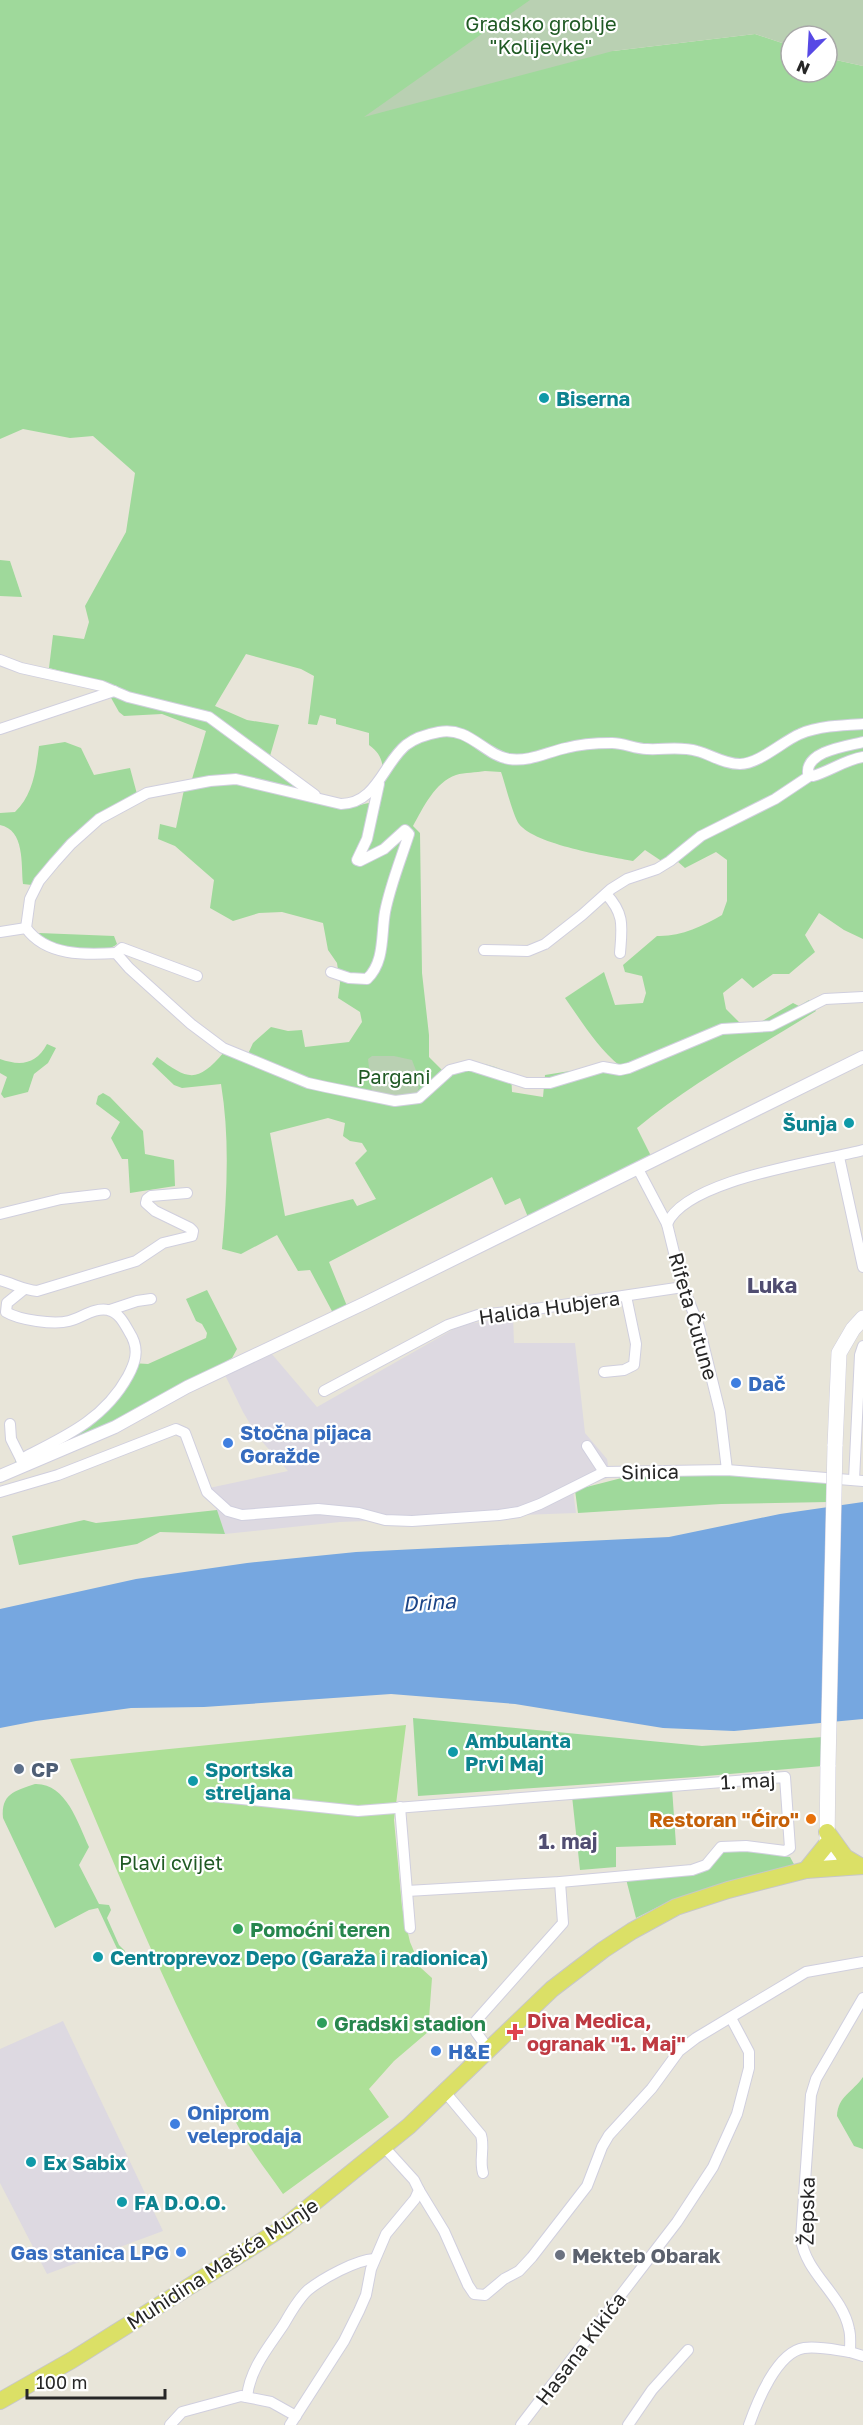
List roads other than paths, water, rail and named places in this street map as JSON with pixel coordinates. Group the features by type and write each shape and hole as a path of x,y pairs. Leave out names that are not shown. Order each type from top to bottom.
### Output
{"main road":[{"path":"830,1868 827,1838 828,1765 839,1353 853,1329 863,1318"},
{"path":"827,1838 845,1857 862,1866"},
{"path":"806,1870 827,1838"},
{"name":"Muhidina Mašića Munje","path":"0,2401 87,2351 284,2227 385,2148 552,1989 603,1950 653,1918 707,1896 806,1870 862,1866"}],"street":[{"path":"0,660 21,668 102,686 209,717 317,797"},
{"path":"0,729 114,691"},
{"path":"331,972 349,978 367,979 374,972 379,960 385,913 409,834 405,830 384,849 360,861 357,860 366,839 380,782 392,761 406,745 424,736 442,731 464,734 506,758 521,760 568,747 610,743 645,749 675,748 697,751 722,761 742,764 763,756 803,732 863,724"},
{"path":"811,775 807,769 810,763 822,754 863,742"},
{"path":"484,950 528,951 545,944 627,879 657,869 701,836 775,799 811,775 863,757"},
{"path":"197,976 122,948 116,952 78,954 57,949 32,937 26,928 30,898 39,881 71,844 112,810 147,793 210,781 236,779 341,804 350,804 380,782"},
{"path":"606,894 617,906 621,915 620,953"},
{"path":"0,932 26,928"},
{"path":"116,952 129,969 222,1048 308,1083 395,1101 419,1098 450,1070 469,1065 526,1083 549,1083 603,1067 620,1070 628,1068 722,1029 771,1026 825,999 863,997"},
{"path":"23,1463 115,1427 187,1387 638,1169 863,1057"},
{"path":"667,1224 670,1217 682,1207 708,1191 758,1174 863,1150"},
{"path":"840,1157 863,1267"},
{"name":"Rifeta Čutune","path":"638,1169 667,1224 683,1287 699,1327 720,1412 727,1470"},
{"path":"0,1280 23,1290 37,1291 136,1261 163,1243 192,1236 193,1231 190,1228 155,1211 146,1203 151,1196 187,1193"},
{"path":"0,1214 61,1199 105,1194"},
{"name":"Halida Hubjera","path":"324,1391 448,1325 478,1315 529,1310 683,1287"},
{"path":"23,1290 9,1300 3,1314 33,1320 65,1322 99,1310 110,1310 151,1299"},
{"path":"604,1372 624,1370 634,1365 636,1344 626,1296"},
{"path":"0,1476 90,1422 115,1397 124,1384 135,1363 134,1340 118,1315 110,1310"},
{"path":"858,1480 855,1452 860,1355 863,1346"},
{"path":"10,1424 11,1439 23,1463"},
{"path":"0,1492 58,1475 176,1429 185,1433 207,1492 228,1511 242,1515 318,1509 359,1513 385,1520 412,1521 499,1515 519,1512 540,1504 604,1472"},
{"name":"Sinica","path":"587,1446 604,1472 727,1470 858,1480"},
{"path":"827,1477 848,1462 855,1452"},
{"name":"1. maj","path":"212,1796 358,1811 785,1777 790,1848 785,1851 746,1845 731,1846 722,1847 706,1865 692,1870 407,1891"},
{"path":"400,1807 410,1928"},
{"path":"489,2050 476,2032 475,2022 562,1923 560,1881"},
{"path":"385,2148 414,2180 444,2232 474,2294 485,2295 504,2279 519,2271 576,2201 587,2187 609,2135 643,2099 671,2065 679,2051 806,1972 863,1962"},
{"name":"Žepska","path":"850,2352 850,2330 846,2318 809,2264 801,2239 811,2095 816,2079 863,1998"},
{"name":"Hasana Kikića","path":"521,2425 677,2222 713,2167 736,2114 750,2068 749,2052 731,2018"},
{"path":"445,2092 481,2135 483,2141 480,2162 483,2173"},
{"path":"170,2425 182,2412 247,2397 271,2402 293,2421 344,2341 359,2312 374,2259 391,2226 415,2199 419,2190"},
{"path":"247,2397 249,2382 256,2367 295,2306 308,2290 359,2261 374,2259"},
{"path":"749,2425 756,2406 778,2366 790,2353 801,2348 815,2347 863,2356"},
{"path":"628,2425 652,2390 688,2350"}],"water":[{"name":"Drina","path":"863,1502 863,1719 734,1731 663,1728 515,1704 391,1694 204,1707 131,1708 0,1728 0,1609 136,1579 247,1563 356,1552 669,1537 780,1514"}],"place":[{"name":"Biserna","path":"544,398"},
{"name":"Šunja","path":"849,1123"},
{"name":"Dač","path":"736,1383"},
{"name":"Stočna pijaca Goražde","path":"228,1443"},
{"name":"Ambulanta Prvi Maj","path":"453,1752"},
{"name":"CP","path":"19,1769"},
{"name":"Sportska streljana","path":"193,1781"},
{"name":"Restoran \"Ćiro\"","path":"811,1819"},
{"name":"Pomoćni teren","path":"238,1929"},
{"name":"Centroprevoz Depo (Garaža i radionica)","path":"98,1957"},
{"name":"Gradski stadion","path":"322,2023"},
{"name":"Diva Medica, ogranak \"1. Maj\"","path":"515,2032"},
{"name":"H&E","path":"436,2051"},
{"name":"Oniprom veleprodaja","path":"175,2124"},
{"name":"Ex Sabix","path":"31,2162"},
{"name":"FA D.O.O.","path":"122,2202"},
{"name":"Gas stanica LPG","path":"181,2252"},
{"name":"Mekteb Obarak","path":"560,2255"}],"district":[{"name":"Luka","path":"772,1284"},
{"name":"1. maj","path":"568,1841"}],"park label":[{"name":"Gradsko groblje \"Kolijevke\"","path":"541,34"},
{"name":"Pargani","path":"394,1076"},
{"name":"Plavi cvijet","path":"171,1862"}]}
